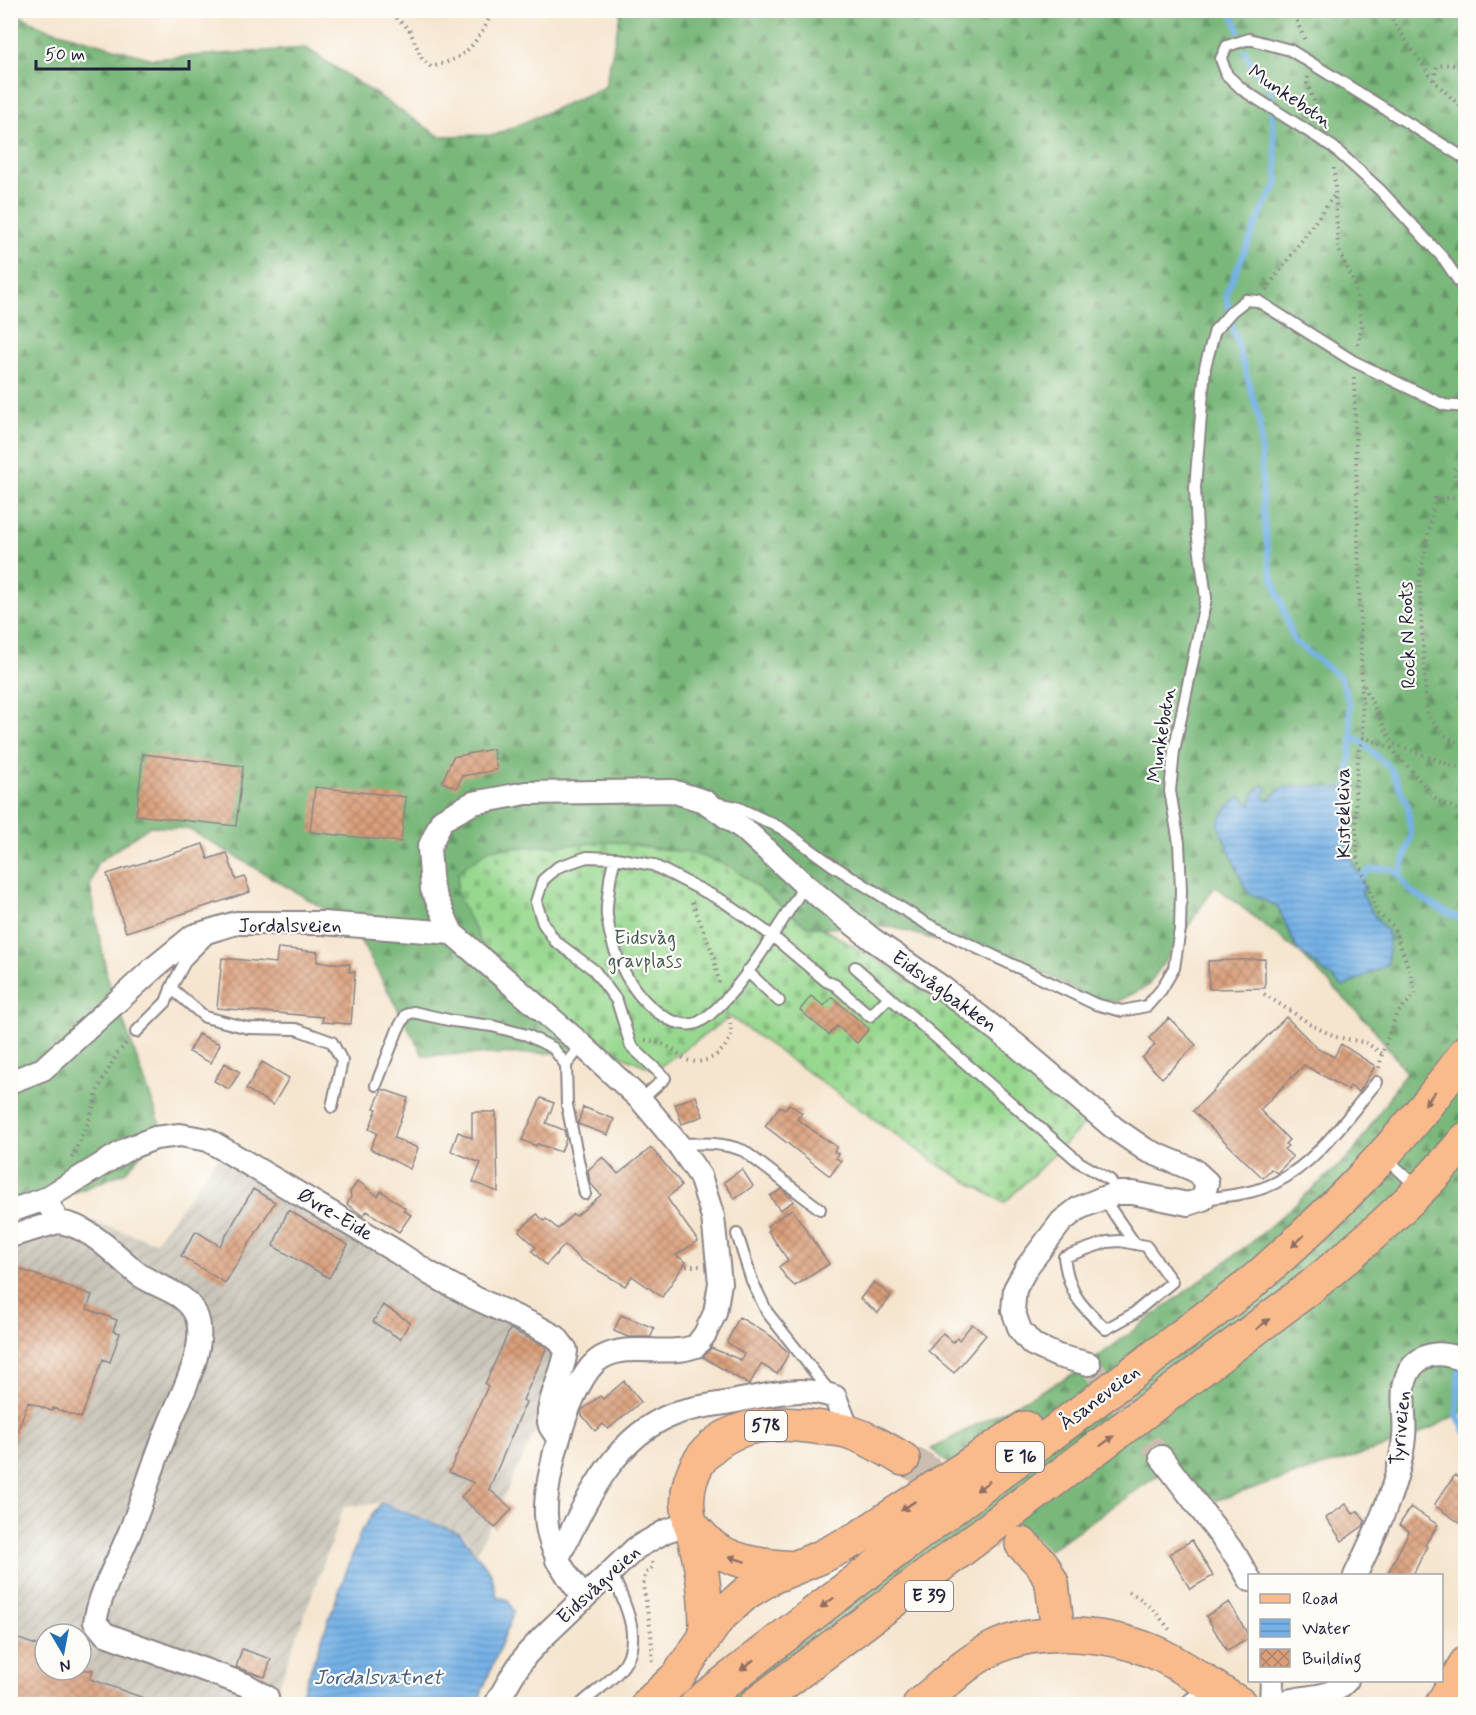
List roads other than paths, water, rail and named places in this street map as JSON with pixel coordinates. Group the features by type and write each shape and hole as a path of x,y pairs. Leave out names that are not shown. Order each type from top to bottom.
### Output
{"main road":[{"name":"Åsaneveien","path":"697,1704 1248,1286 1306,1233 1383,1155 1466,1052"},
{"name":"Åsaneveien","path":"756,1704 1306,1290 1366,1241 1420,1190 1466,1139"},
{"path":"648,1704 678,1676 706,1633 731,1605 746,1593 772,1577 840,1549 1071,1397 1192,1308 1248,1286"},
{"name":"578","path":"690,1523 686,1493 694,1468 710,1448 727,1436 748,1428 776,1425 810,1426 849,1432 903,1459"},
{"name":"E 39","path":"786,1704 1034,1516 1060,1476"},
{"path":"690,1523 715,1549 728,1556 750,1563 795,1568"},
{"path":"690,1523 706,1590 706,1633"},
{"path":"1022,1544 1042,1564 1052,1582 1058,1633"},
{"path":"920,1704 957,1671 995,1647 1058,1633 1111,1639 1154,1652 1184,1668 1216,1699"},
{"path":"1442,1704 1466,1663"}],"street":[{"name":"Eidsvågbakken","path":"452,933 432,888 429,848 442,820 473,803 526,793 672,791 704,801 744,829 805,885 872,939 940,986 1015,1044 1114,1128 1146,1150 1194,1170 1207,1182 1203,1199"},
{"name":"Jordalsveien","path":"10,1082 43,1069 163,960 193,936 236,923 323,923 452,933"},
{"path":"452,933 582,1045 641,1100 678,1144 700,1176 713,1217 720,1283 715,1313 705,1334 696,1346 678,1350 622,1350 601,1358 580,1381 558,1438 546,1515 557,1560 567,1578 584,1597"},
{"name":"Øvre-Eide","path":"10,1210 45,1199 129,1148 155,1138 180,1135 208,1140 398,1252 429,1273 556,1337 566,1350 566,1362 550,1405 549,1424 558,1438"},
{"path":"1089,1364 1058,1356 1032,1344 1020,1330 1013,1310 1015,1289 1027,1267 1062,1221 1079,1208 1110,1196 1133,1193 1188,1204 1203,1199"},
{"path":"45,1199 58,1222"},
{"path":"10,1236 58,1222 71,1223 92,1236 148,1282 183,1297 197,1317 200,1341 196,1356 133,1526 98,1603 95,1622 105,1634 246,1685 267,1697 268,1704"},
{"name":"Tyriveien","path":"1355,1574 1376,1531 1401,1464 1405,1433 1403,1388 1416,1362 1439,1353 1457,1358"},
{"path":"557,1560 602,1475 613,1460 653,1424 675,1413 795,1390 816,1390 835,1397 849,1432"},
{"path":"1161,1457 1248,1576"},
{"name":"Eidsvågveien","path":"496,1704 526,1655 636,1548 650,1539 690,1523"},
{"path":"1271,1704 1272,1682"},
{"path":"1279,1704 1333,1693 1345,1682"}],"lane":[{"name":"Munkebotn","path":"1466,159 1290,50 1249,39 1227,46 1221,59 1227,75 1244,90 1333,147 1380,190 1443,260 1466,292"},
{"name":"Munkebotn","path":"704,801 737,807 780,828 832,865 927,924 1095,1004 1122,1011 1147,1006 1161,990 1174,968 1180,929 1179,843 1170,791 1177,740 1206,598 1197,531 1195,488 1205,367 1215,330 1245,300 1258,301 1353,361 1444,405 1466,407"},
{"path":"641,1100 665,1078 631,1046 617,1001 594,970 555,942 543,923 536,902 543,880 558,867 587,857 616,858 653,865 723,901 771,935 826,981 835,985 870,1016 889,998"},
{"path":"616,858 612,867 606,915 617,956 633,988 657,1013 678,1024 697,1024 723,1002 747,971 805,885"},
{"path":"136,1032 166,1002 186,960 218,929"},
{"path":"855,968 1079,1162 1110,1180 1110,1196 1135,1244"},
{"path":"747,971 779,1001"},
{"path":"171,988 205,1017 248,1028 296,1029 332,1042 342,1061 332,1107"},
{"path":"376,1085 398,1029 406,1015 413,1012 453,1021 492,1026 527,1035 553,1048 566,1065 567,1105 585,1194"},
{"path":"566,1065 582,1045"},
{"path":"1203,1199 1238,1195 1275,1183 1314,1156 1377,1082"},
{"path":"678,1144 705,1142 744,1151 820,1209"},
{"path":"1383,1155 1420,1190"},
{"path":"737,1234 752,1281 767,1312 835,1397"},
{"path":"1120,1241 1135,1244 1146,1246 1172,1282 1132,1314 1106,1329 1080,1304 1067,1277 1064,1257 1107,1242 1120,1241"},
{"path":"581,1704 620,1670 629,1655 633,1642 633,1628 612,1573"}],"water":[{"path":"1262,785 1268,788 1263,797 1268,800 1281,788 1314,786 1351,789 1350,857 1366,890 1361,891 1364,897 1388,933 1388,964 1343,987 1297,949 1278,907 1247,892 1218,825 1227,808 1237,799 1242,797 1251,806 1253,794"},
{"name":"Jordalsvatnet","path":"381,1503 460,1533 491,1573 497,1596 508,1600 514,1612 477,1704 298,1704 361,1531"}],"waterway":[{"path":"1231,10 1239,31"},
{"path":"1245,51 1253,69 1270,87 1278,183 1264,207 1226,294 1231,322 1260,421 1263,511 1270,569 1294,641 1340,677 1349,702 1352,737 1357,738 1391,769 1408,806 1411,837 1400,875"},
{"path":"1347,788 1352,737"},
{"path":"1361,877 1369,870 1381,868 1395,871 1415,894 1466,921"},
{"path":"1461,1362 1457,1415 1466,1433"}],"tunnel":[{"path":"1089,1364 1161,1457"},
{"path":"903,1459 922,1468 1018,1541"}],"park label":[{"name":"Eidsvåg gravplass","path":"645,950"}]}
